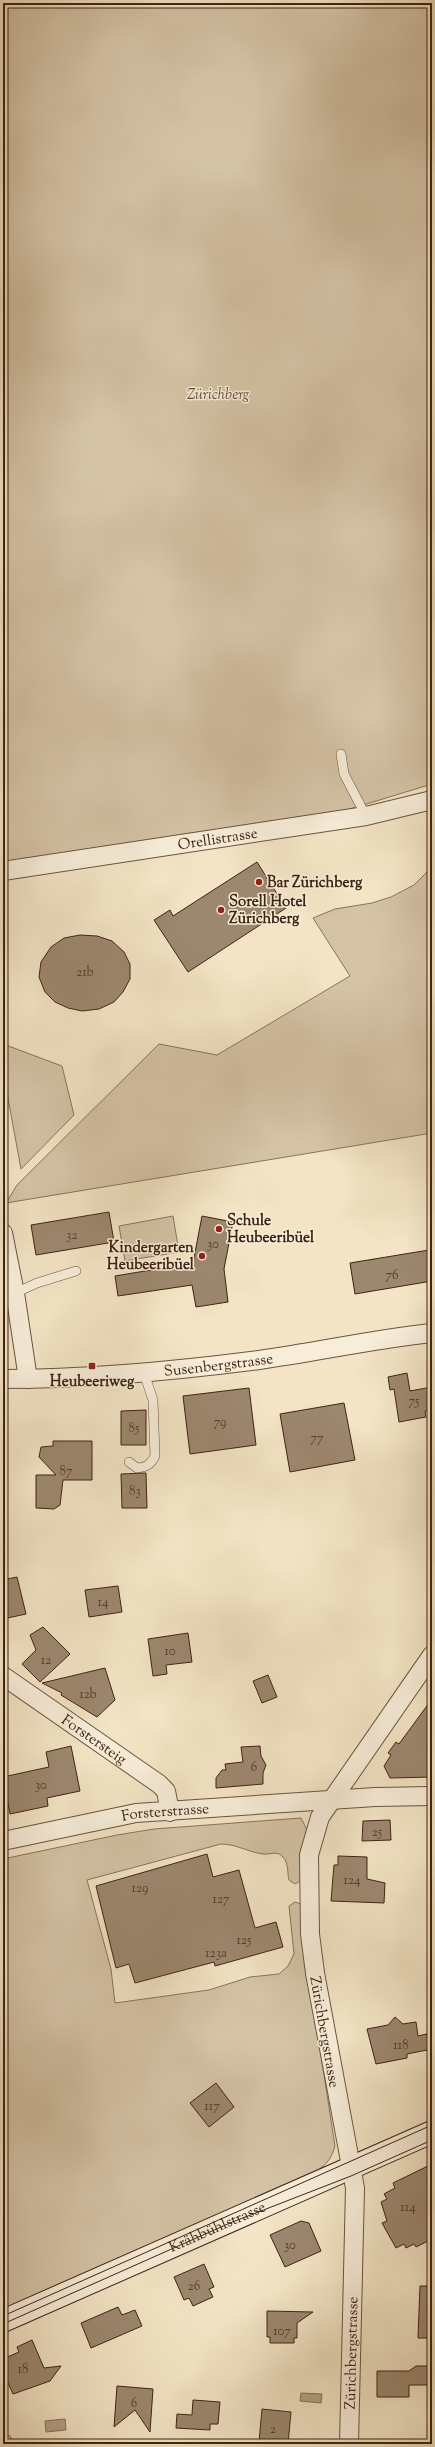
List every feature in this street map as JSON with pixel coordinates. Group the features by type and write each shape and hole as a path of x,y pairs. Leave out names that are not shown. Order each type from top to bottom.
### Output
{"street":[{"name":"Orellistrasse","path":"3,871 366,816 432,800"},
{"path":"3,1233 15,1292 28,1379"},
{"name":"Susenbergstrasse","path":"3,1379 144,1373 259,1360 432,1333"},
{"name":"Zürichbergstrasse","path":"349,2444 354,2188 315,1973 310,1934 309,1855 316,1827 330,1801 432,1654"},
{"name":"Forstersteig","path":"3,1676 159,1784 166,1791 170,1812"},
{"name":"Forsterstrasse","path":"3,1841 136,1813 432,1796"},
{"name":"Krähbühlstrasse","path":"3,2321 432,2132"}],"lane":[{"path":"341,754 344,774 366,816"},
{"path":"15,1292 37,1283 76,1271"},
{"path":"129,1462 137,1468 146,1467 152,1463 155,1456 153,1400 144,1373"}],"green space":[{"name":"Zürichberg","path":"3,3 432,3 432,784 340,812 3,864"},
{"path":"432,867 432,1133 6,1203 17,1185 159,1044 217,1055 350,976 313,918 335,909 372,903 391,897 414,885"},
{"path":"3,1044 62,1066 74,1115 21,1169 3,1071"},
{"path":"173,1216 179,1252 125,1261 119,1226"},
{"path":"301,1818 308,1832 302,1880 295,1884 289,1880 288,1868 285,1859 281,1855 276,1853 263,1854 252,1852 226,1844 221,1844 87,1880 111,1969 115,2003 209,1990 250,1977 279,1974 288,1966 294,1954 289,1906 295,1902 301,1904 311,1991 335,2146 329,2160 320,2169 311,2174 3,2309 3,1859 117,1835 154,1829"}],"shaded area":[{"path":"301,2393 322,2394 321,2403 300,2401"},
{"path":"65,2419 66,2430 46,2432 45,2421"}],"building":[{"path":"257,862 286,908 188,972 154,920 170,910 173,916"},
{"path":"80,935 97,936 112,941 124,952 130,964 130,979 123,992 114,1002 99,1009 82,1011 68,1008 55,1002 45,992 39,977 41,962 51,947 64,938"},
{"path":"109,1212 114,1242 36,1255 31,1225"},
{"path":"202,1216 233,1222 224,1269 228,1302 196,1307 192,1285 118,1296 115,1276 193,1263"},
{"path":"429,1250 432,1281 355,1294 350,1263"},
{"path":"407,1373 410,1391 432,1387 432,1410 425,1411 426,1417 399,1422 394,1389 390,1390 388,1377"},
{"path":"249,1388 256,1445 190,1454 183,1396"},
{"path":"344,1403 355,1460 290,1472 280,1414"},
{"path":"146,1410 146,1445 121,1445 121,1411"},
{"path":"53,1441 92,1441 92,1480 63,1480 60,1505 54,1509 36,1508 36,1475 56,1475 39,1457 41,1447 53,1446"},
{"path":"146,1473 147,1508 122,1508 121,1474"},
{"path":"17,1577 26,1614 3,1619 3,1580"},
{"path":"118,1586 122,1612 89,1617 85,1590"},
{"path":"43,1627 70,1654 40,1682 22,1664 36,1650 30,1635"},
{"path":"188,1633 192,1662 166,1665 167,1674 153,1676 148,1639"},
{"path":"105,1668 115,1700 97,1717 61,1695 62,1693 42,1683"},
{"path":"268,1675 277,1697 262,1703 253,1681"},
{"path":"432,1699 432,1777 390,1778 384,1766 391,1755 388,1753 396,1742 399,1744"},
{"path":"71,1746 80,1791 47,1798 48,1806 10,1814 3,1777 49,1767 46,1752"},
{"path":"260,1746 261,1756 266,1765 263,1773 263,1784 216,1788 216,1778 222,1770 226,1770 225,1764 243,1762 241,1747"},
{"path":"390,1820 391,1840 362,1841 363,1821"},
{"path":"207,1854 213,1877 239,1870 255,1928 276,1922 283,1947 215,1966 214,1962 135,1983 129,1964 116,1968 96,1886"},
{"path":"338,1856 367,1857 367,1879 385,1883 384,1903 331,1901 334,1865 338,1865"},
{"path":"395,2017 403,2024 416,2022 418,2036 431,2033 432,2049 407,2054 407,2058 376,2064 367,2029 388,2025"},
{"path":"216,2083 234,2107 209,2127 190,2103"},
{"path":"432,2164 432,2239 416,2247 414,2244 406,2248 404,2244 396,2248 382,2223 387,2221 381,2202 387,2199 384,2194 395,2188 393,2183"},
{"path":"301,2221 309,2223 321,2251 285,2267 270,2235"},
{"path":"204,2264 214,2287 209,2289 213,2297 193,2306 189,2298 184,2300 174,2277"},
{"path":"420,2286 432,2286 432,2338 418,2338"},
{"path":"118,2307 122,2315 135,2310 142,2326 91,2348 81,2323"},
{"path":"267,2311 313,2312 297,2323 297,2338 294,2338 294,2343 270,2343 270,2337 267,2337"},
{"path":"32,2340 44,2368 61,2366 50,2381 13,2394 3,2372 3,2359 19,2352 17,2347"},
{"path":"416,2366 429,2366 429,2385 409,2385 409,2397 377,2397 377,2371 409,2371"},
{"path":"117,2386 153,2389 150,2432 135,2410 114,2427"},
{"path":"193,2400 220,2402 218,2424 210,2424 210,2430 176,2428 177,2414 192,2415"},
{"path":"262,2409 291,2412 288,2444 259,2442"}],"tram line":[{"path":"3,2316 432,2125"},
{"path":"3,2324 230,2223 351,2176 432,2140"}],"place":[{"name":"Bar Zürichberg","path":"259,882"},
{"name":"Sorell Hotel Zürichberg","path":"221,910"},
{"name":"Schule Heubeeribüel","path":"219,1229"},
{"name":"Kindergarten Heubeeribüel","path":"202,1256"},
{"name":"Heubeeriweg","path":"92,1366"}]}
